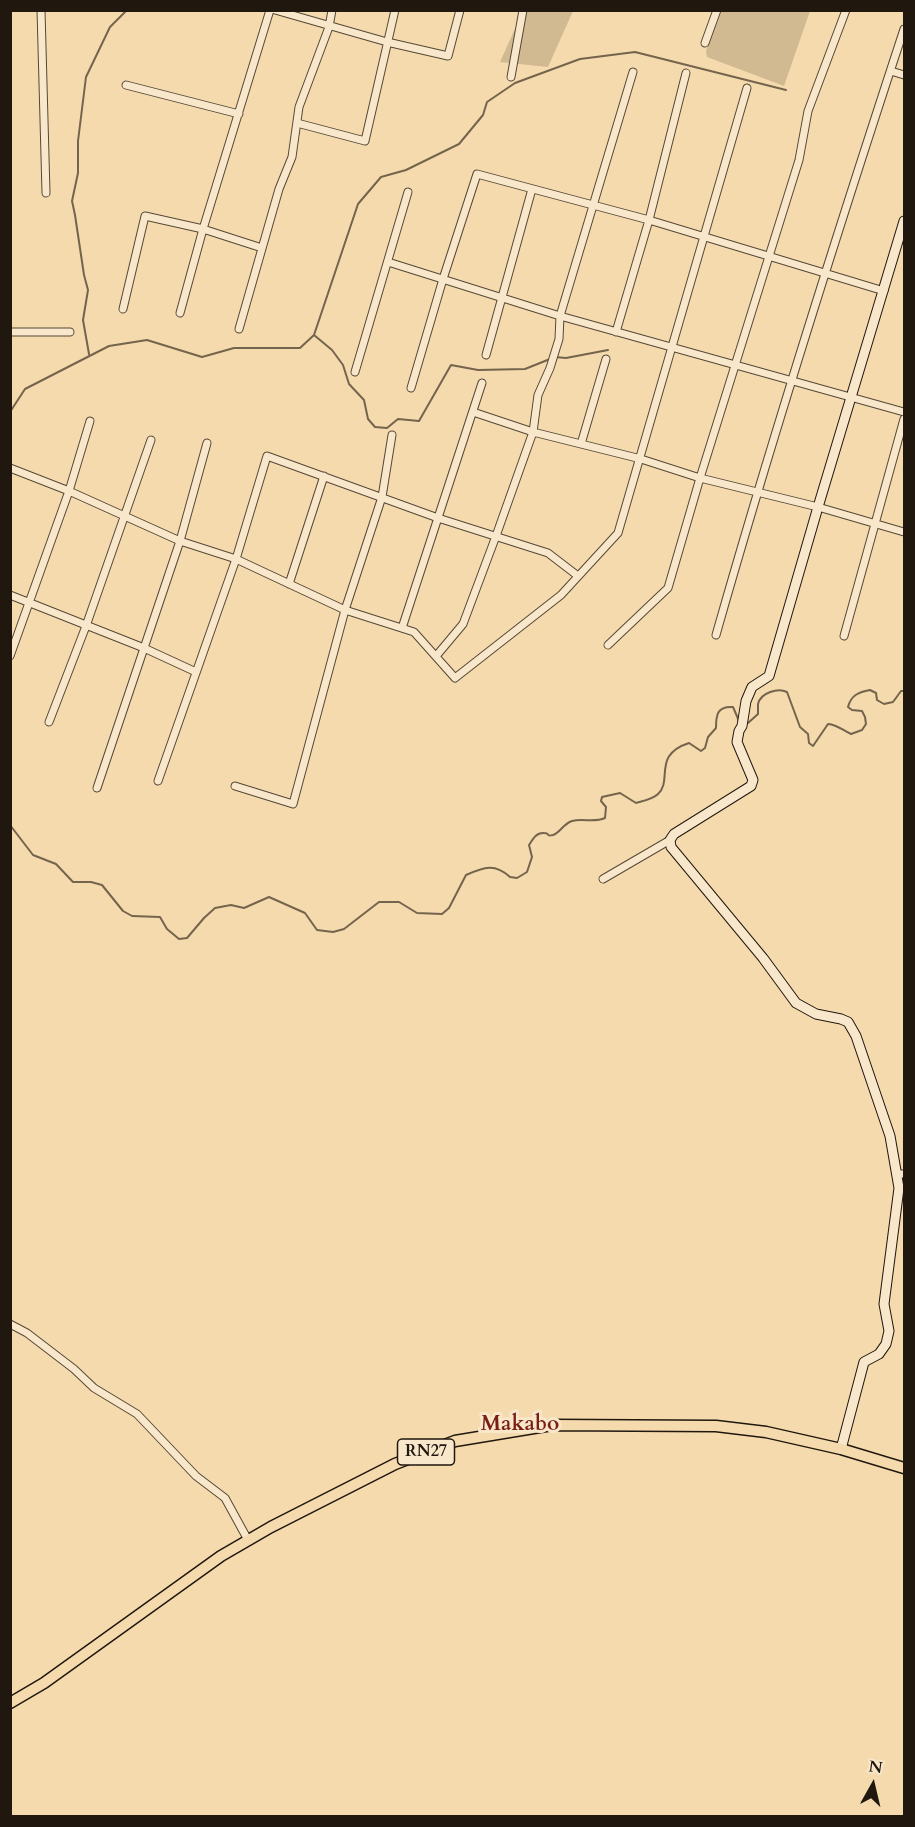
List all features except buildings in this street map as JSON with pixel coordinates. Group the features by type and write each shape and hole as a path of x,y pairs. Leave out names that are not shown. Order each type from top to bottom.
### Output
{"main road":[{"name":"RN27","path":"10,1703 44,1683 204,1568 248,1540 395,1464 455,1441 552,1425 716,1426 766,1432 841,1449 904,1468"}],"street":[{"path":"40,10 46,193"},
{"path":"180,313 203,229 270,10"},
{"path":"275,10 329,27 448,56 460,10"},
{"path":"239,329 279,189 292,157 299,107 329,27 332,10"},
{"path":"297,123 365,141 395,10"},
{"path":"511,76 523,10"},
{"path":"705,43 717,10"},
{"path":"608,645 669,588 700,478 799,160 808,111 846,10"},
{"path":"716,635 791,382 904,29"},
{"path":"891,71 904,75"},
{"path":"437,655 463,624 532,432 538,395 550,368 558,339 560,316 633,72"},
{"path":"616,332 649,220 686,73"},
{"path":"126,85 239,114"},
{"path":"11,469 69,491 180,541 236,559 345,610 414,632 437,655 455,678 561,595 618,533 747,88"},
{"path":"411,388 442,279 477,174 649,220 884,291"},
{"path":"486,355 532,189"},
{"path":"355,372 408,192"},
{"path":"123,309 146,216 203,229 262,248"},
{"path":"603,879 670,840 674,834 751,786 753,780 738,742 746,701 752,687 769,676 904,221"},
{"path":"388,262 673,349 904,412"},
{"path":"10,332 70,332"},
{"path":"581,444 606,359"},
{"path":"402,628 482,383"},
{"path":"473,412 532,432 641,459 700,478 818,507 904,532"},
{"path":"844,636 904,419"},
{"path":"10,656 69,491 90,421"},
{"path":"235,786 293,804 345,610 382,497 392,435"},
{"path":"49,722 86,626 151,440"},
{"path":"97,788 180,541 207,443"},
{"path":"158,782 236,559 267,456 438,518 548,553 578,576"},
{"path":"289,584 324,476"},
{"path":"10,595 144,648 196,672"},
{"path":"670,840 671,847 763,958 796,1004 816,1014 848,1022 856,1036 901,1174 884,1304 889,1331 886,1344 879,1354 864,1362 841,1449"},
{"path":"10,1324 27,1333 75,1369 94,1388 137,1414 196,1476 225,1498 248,1540"}],"shaded area":[{"path":"722,10 810,11 784,86 707,57 706,51"},
{"path":"523,11 573,11 548,67 500,62"}],"waterway":[{"path":"89,354 83,320 88,290 72,201 78,173 78,141 86,77 110,27 127,10"},
{"path":"10,412 25,389 109,346 147,340 202,357 234,348 300,348 314,335 358,204 381,177 406,170 459,144 483,115 487,102 515,83 580,59 635,52 786,90"},
{"path":"314,335 332,350 343,365 349,384 364,400 368,419 375,427 387,428 398,419 419,421 451,365 478,370 525,369 555,357 566,358 608,350"},
{"path":"745,722 748,723 758,714 758,704 763,696 775,691 787,692 800,727 808,734 809,743 813,746 828,724 851,734 862,730 866,724 862,711 848,707 856,695 870,690 876,693 877,700 884,704 893,702 901,691 904,691"},
{"path":"10,825 33,855 56,864 73,882 91,882 102,885 123,911 132,916 160,917 167,929 179,939 187,938 215,908 231,905 244,908 269,897 305,913 317,930 333,932 344,929 379,902 399,902 417,913 442,914 449,908 466,875 478,870 494,868 510,877 517,878 527,872 532,857 529,845 537,835 541,833 553,835 572,821 605,818 606,807 601,801 602,797 620,793 636,803 648,800 658,794 662,788 665,768 671,754 689,743 701,751 705,748 708,737 716,728 718,712 724,708 733,707 739,721"}],"district":[{"name":"Makabo","path":"520,1425"}]}
